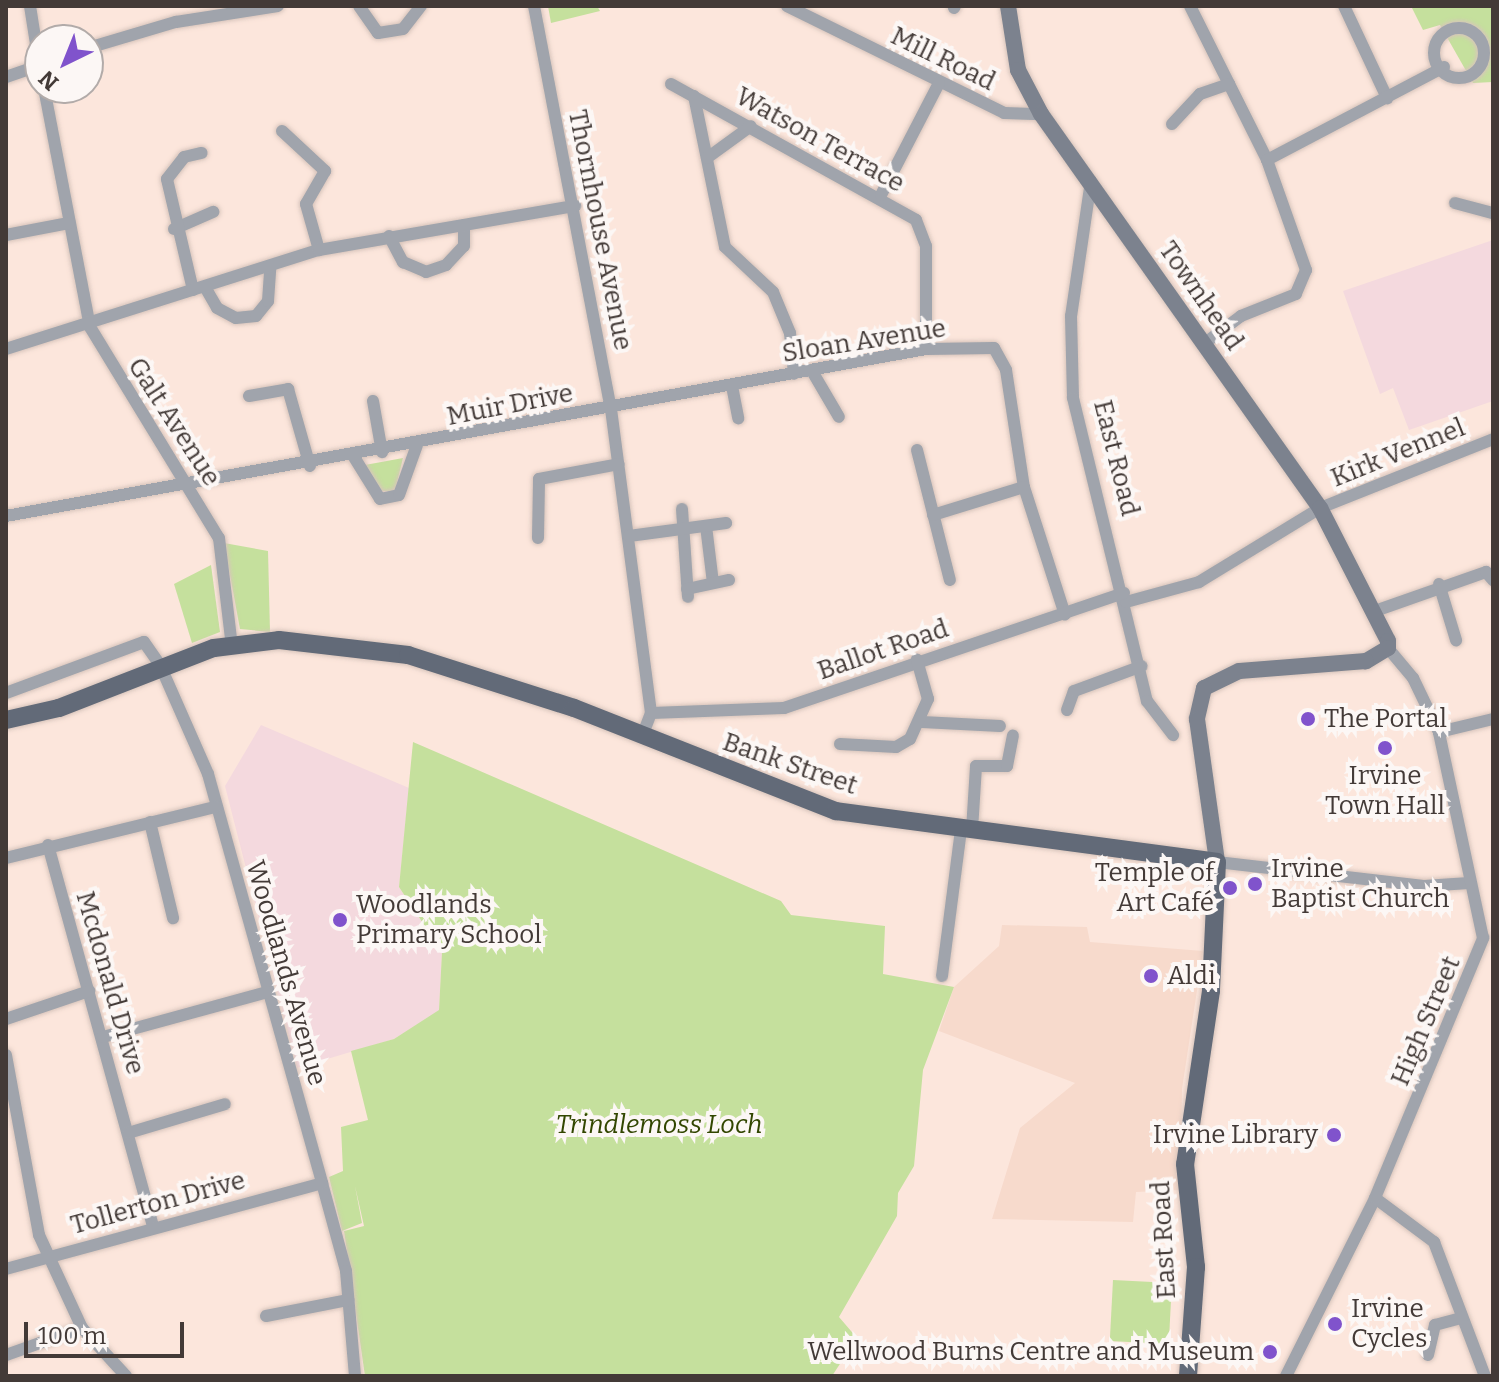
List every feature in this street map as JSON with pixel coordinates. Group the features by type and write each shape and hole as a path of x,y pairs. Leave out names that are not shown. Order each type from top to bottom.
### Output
{"main road":[{"name":"Townhead","path":"1009,6 1018,70 1041,114 1320,508"},
{"name":"High Street","path":"1320,508 1375,611 1388,648"},
{"name":"Bank Street","path":"6,720 59,708 160,665 232,647 279,640 408,655 642,736 836,811 1217,862"},
{"path":"1217,862 1196,709 1204,688 1230,673 1346,665 1388,648"},
{"name":"East Road","path":"1186,1374 1196,1267 1185,1164 1211,991 1217,862"}],"street":[{"path":"173,6 176,22"},
{"path":"104,43 176,22 278,6"},
{"path":"359,6 378,33 403,29 421,6"},
{"name":"Thornhouse Avenue","path":"534,6 575,206 611,409 651,713 642,736"},
{"name":"Mill Road","path":"787,6 1004,113 1041,114"},
{"path":"1190,6 1267,160 1306,270 1296,294 1241,316 1205,343"},
{"path":"1344,6 1387,98"},
{"path":"1468,28 1477,43 1476,76 1456,81 1444,67 1441,34 1468,28"},
{"path":"1267,160 1444,67"},
{"path":"881,195 939,83"},
{"name":"Watson Terrace","path":"671,84 881,195 916,220 926,246 926,349"},
{"path":"1172,124 1200,94 1229,84"},
{"path":"694,96 725,247 773,292 790,333 794,374"},
{"name":"Galt Avenue","path":"47,104 90,327 192,488 219,538 232,647"},
{"path":"707,158 751,126"},
{"path":"282,131 325,171 306,204 319,250"},
{"path":"202,153 184,157 167,179 174,229 199,289 227,313 256,316 268,301 270,269"},
{"name":"East Road","path":"1091,181 1070,354 1073,398 1142,666 1147,701 1173,735"},
{"path":"1455,203 1493,213"},
{"path":"6,349 90,327 319,250 575,206"},
{"path":"174,229 213,212"},
{"path":"6,235 69,223"},
{"path":"389,236 403,262 426,272 446,265 464,246 464,225"},
{"name":"Sloan Avenue","path":"611,409 926,349 994,348 1006,370 1024,487 1065,615"},
{"path":"812,371 839,417"},
{"path":"732,386 738,418"},
{"path":"249,396 288,389 310,466"},
{"path":"373,401 382,452"},
{"name":"Muir Drive","path":"6,516 192,488 611,409"},
{"name":"Kirk Vennel","path":"1125,598 1220,572 1320,508 1493,439"},
{"name":"Muir Drive","path":"354,457 380,499 399,495 417,445"},
{"path":"917,450 950,580"},
{"path":"538,538 539,479 619,464"},
{"path":"933,515 1024,487"},
{"path":"682,509 688,593 729,580"},
{"path":"629,536 726,523"},
{"path":"706,526 713,583"},
{"path":"1375,611 1439,584 1486,572 1493,580"},
{"path":"1439,584 1456,640"},
{"name":"Ballot Road","path":"651,713 784,708 917,660 1125,598"},
{"path":"6,693 144,642 160,665"},
{"name":"High Street","path":"1286,1376 1375,1198 1479,959 1483,927 1469,883 1439,732 1413,678 1388,648"},
{"path":"840,744 896,747 922,722 928,699 917,660"},
{"name":"Woodlands Avenue","path":"160,665 216,807 322,1183 348,1300 355,1376"},
{"path":"1067,710 1074,691 1142,666"},
{"path":"1439,732 1493,719"},
{"path":"922,722 1000,726"},
{"path":"942,976 976,766 1007,766 1013,736"},
{"path":"6,858 48,845 216,807"},
{"path":"150,822 173,918"},
{"name":"Mcdonald Drive","path":"48,845 153,1225"},
{"name":"Bank Street","path":"1217,862 1424,886 1469,883"},
{"path":"6,1019 89,991"},
{"path":"103,1037 267,992"},
{"path":"6,1055 46,1255 82,1328 126,1376"},
{"path":"128,1133 225,1104"},
{"name":"Tollerton Drive","path":"6,1269 153,1225 322,1183"},
{"path":"1375,1198 1434,1242 1485,1376"},
{"path":"266,1316 348,1300"},
{"path":"1428,1355 1435,1325 1462,1318"},
{"path":"6,1355 82,1328"}],"shaded area":[{"path":"1493,240 1493,401 1409,430 1393,388 1380,394 1343,291"},
{"name":"Woodlands Primary School","path":"261,725 409,788 399,887 442,952 439,1011 394,1039 297,1068 225,786"},
{"path":"1002,925 1087,927 1090,942 1203,951 1182,1089 1180,1190 1136,1192 1133,1222 992,1219 1020,1128 1075,1083 939,1031 954,987 999,946"}],"green space":[{"path":"548,6 597,6 600,11 551,23"},
{"path":"1411,6 1493,6 1493,82 1473,83 1440,25 1423,30"},
{"path":"403,458 395,491 378,491 365,465"},
{"path":"224,543 268,551 270,632 240,629"},
{"path":"211,565 220,632 192,643 174,584"},
{"name":"Trindlemoss Loch","path":"413,742 781,901 791,915 885,926 883,974 954,987 923,1070 914,1166 898,1193 897,1216 839,1317 857,1338 832,1376 365,1376 344,1231 364,1226 355,1186 362,1223 342,1231 329,1177 343,1171 341,1127 368,1120 351,1051 394,1039 439,1010 442,952 399,887"},
{"path":"1113,1280 1172,1283 1169,1344 1110,1341"}],"place":[{"name":"The Portal","path":"1308,719"},
{"name":"Irvine Town Hall","path":"1385,748"},
{"name":"Irvine Baptist Church","path":"1255,884"},
{"name":"Temple of Art Café","path":"1230,888"},
{"name":"Woodlands Primary School","path":"340,920"},
{"name":"Aldi","path":"1151,976"},
{"name":"Irvine Library","path":"1334,1135"},
{"name":"Irvine Cycles","path":"1335,1324"},
{"name":"Wellwood Burns Centre and Museum","path":"1270,1352"}]}
